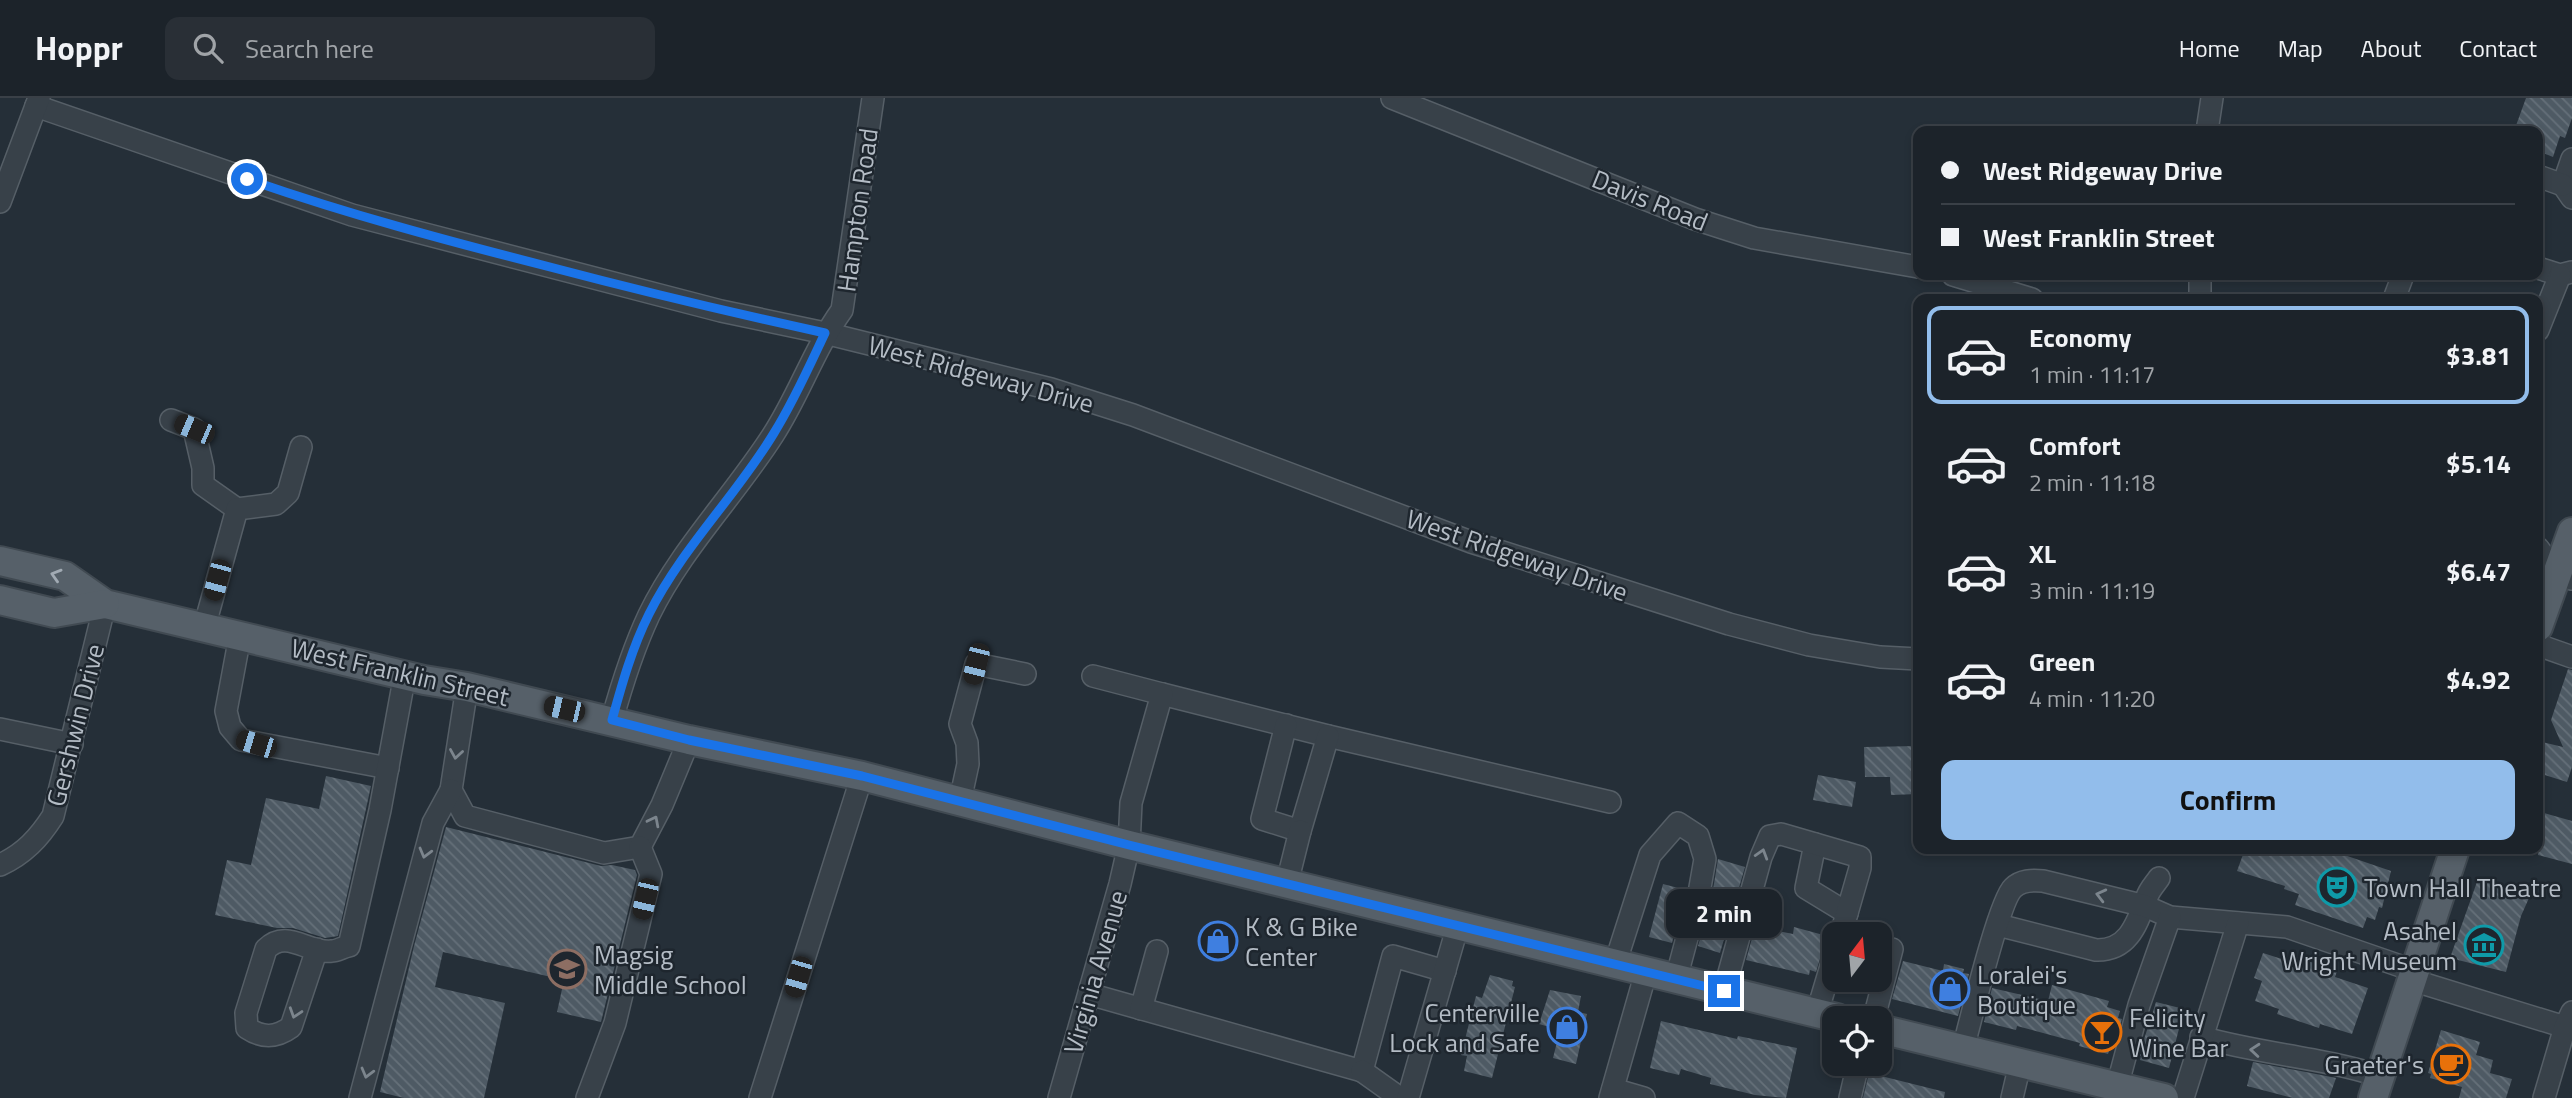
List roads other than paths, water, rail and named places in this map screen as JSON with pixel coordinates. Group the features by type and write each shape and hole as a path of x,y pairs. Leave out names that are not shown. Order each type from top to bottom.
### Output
{"main road":[{"path":"2543,618 2565,577 2572,532"},
{"name":"West Franklin Street","path":"0,561 65,576 105,604 689,740 862,776 1129,845 1822,1015"},
{"name":"West Franklin Street","path":"0,600 54,613 105,604"},
{"path":"2376,1087 2453,854"},
{"path":"1892,1032 2162,1098"}],"street":[{"name":"Hampton Road","path":"612,720 628,664 650,613 687,555 773,435 825,333 842,310 873,98"},
{"name":"Davis Road","path":"1392,98 1695,219 1754,238 1913,266"},
{"path":"2208,126 2212,98"},
{"name":"West Ridgeway Drive","path":"38,102 352,215 695,304 1051,389 1133,415 1471,542 1729,624 1809,645 1880,657 1913,659"},
{"path":"0,202 38,102"},
{"path":"2543,179 2567,192 2572,159"},
{"path":"2543,269 2566,274 2543,320"},
{"path":"1969,280 2016,294"},
{"path":"171,420 194,429 203,468 203,485 237,509 276,505 288,492 301,447"},
{"path":"204,628 237,509"},
{"path":"2543,553 2565,577"},
{"name":"Gershwin Drive","path":"0,865 28,848 53,816 105,604"},
{"path":"240,636 226,711 230,727 241,740 388,768"},
{"path":"2543,647 2572,657"},
{"path":"960,801 968,764 967,743 960,724 976,664 1025,674"},
{"path":"317,948 291,1027 269,1037 256,1034 247,1028 246,1013 266,949 279,940 290,941 331,951 349,946 388,768 405,674"},
{"path":"1093,676 1328,736 1610,802"},
{"path":"360,1098 433,823 451,790 467,687"},
{"name":"Virginia Avenue","path":"1059,1098 1121,884 1129,845 1131,803 1162,694"},
{"path":"1286,725 1262,819 1300,831"},
{"path":"0,729 72,744"},
{"path":"1287,883 1328,736"},
{"path":"640,847 663,805 689,740"},
{"path":"760,1098 862,776"},
{"path":"451,790 465,816 604,853 640,847"},
{"path":"1615,964 1650,855 1678,823 1698,835 1705,859 1699,893 1676,979"},
{"path":"1724,991 1770,836 1781,834 1860,857 1860,868 1844,922"},
{"path":"1815,844 1806,888 1812,894 1847,912"},
{"path":"587,1098 615,1023 651,874 640,847"},
{"path":"1998,925 2096,950 2109,949 2124,942 2138,921 2147,895 2160,878"},
{"path":"1963,1049 2010,891 2023,882 2043,881 2144,906 2170,917 2287,927 2413,976 2569,1019 2544,1098"},
{"path":"2117,1087 2139,1005 2170,917"},
{"path":"2183,1098 2238,923"},
{"path":"1408,1098 1458,925"},
{"path":"1141,1009 1157,951"},
{"path":"1362,1071 1393,956 1445,971"},
{"path":"1644,1098 1611,1094 1646,972"},
{"path":"1089,994 1362,1071 1399,1098"},
{"path":"2201,1037 2246,1049 2261,1049 2345,1065 2376,1087"},
{"path":"2012,1098 2020,1063"},
{"path":"1850,1098 1855,1076"}],"place":[{"name":"Town Hall Theatre","path":"2337,887"},
{"name":"K & G Bike Center","path":"1218,941"},
{"name":"Asahel Wright Museum","path":"2484,945"},
{"name":"Magsig Middle School","path":"567,969"},
{"name":"Loralei's Boutique","path":"1950,989"},
{"name":"Centerville Lock and Safe","path":"1567,1027"},
{"name":"Felicity Wine Bar","path":"2102,1032"},
{"name":"Graeter's","path":"2451,1064"}]}
